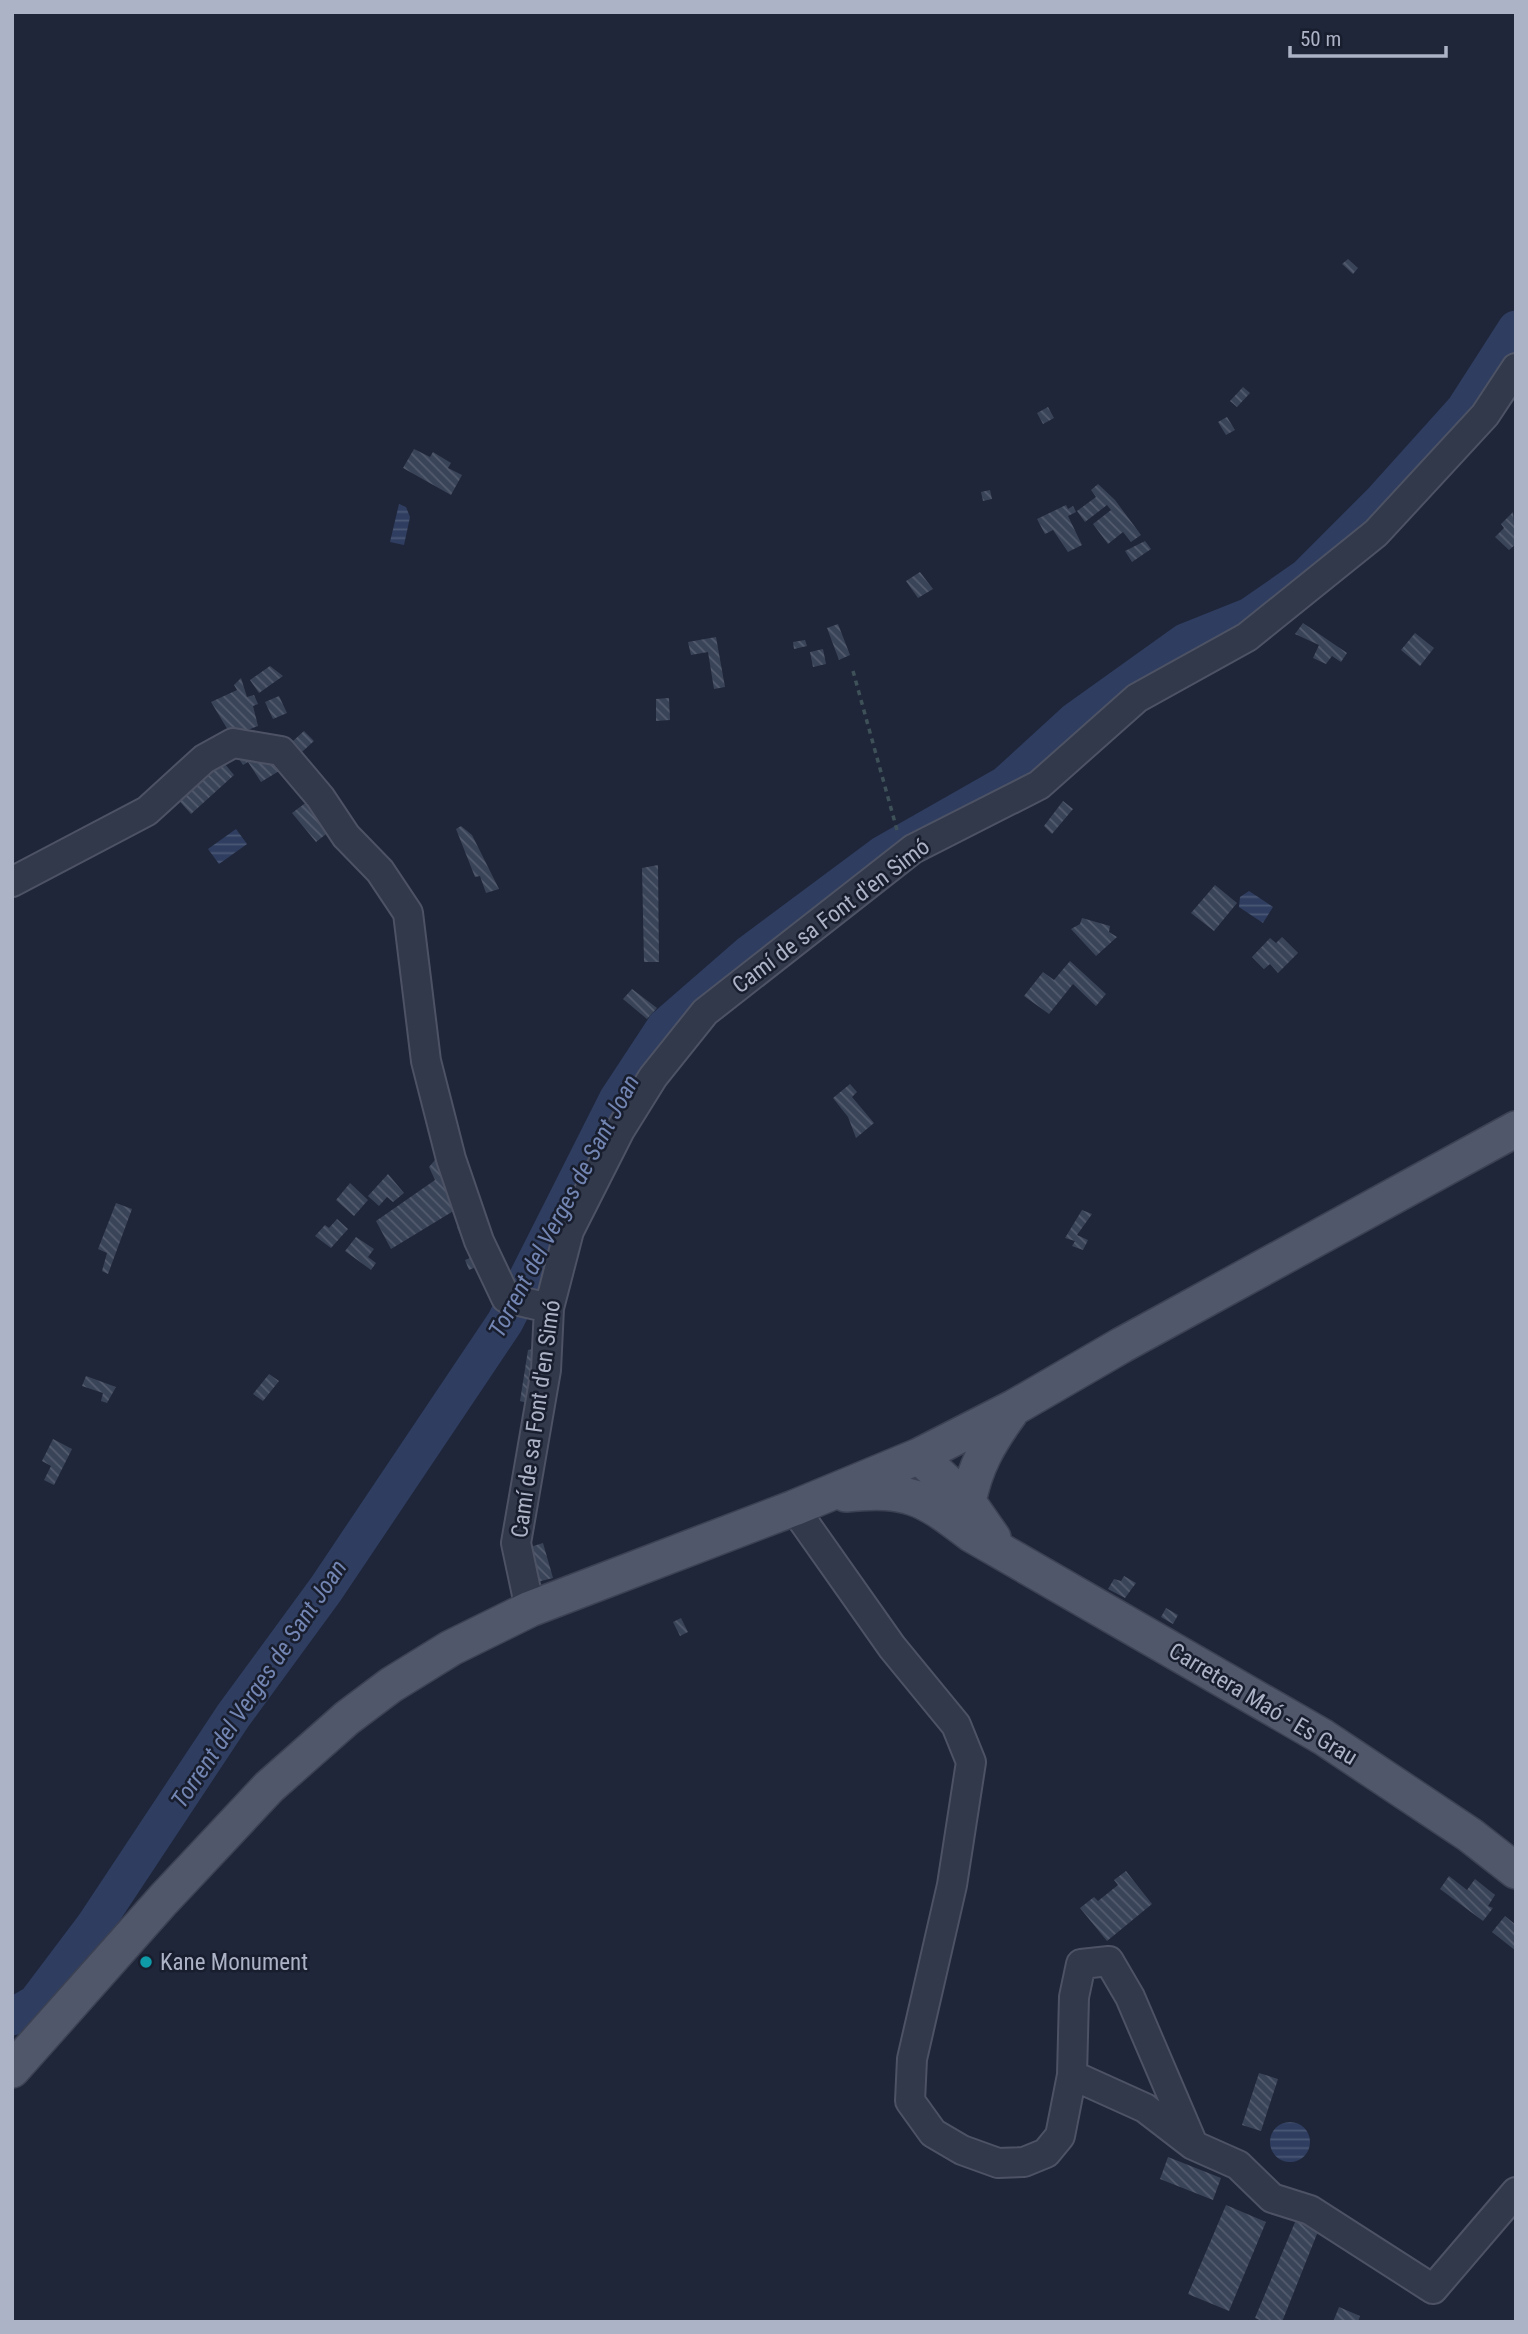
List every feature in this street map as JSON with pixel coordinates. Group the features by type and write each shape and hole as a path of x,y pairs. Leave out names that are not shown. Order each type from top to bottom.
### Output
{"main road":[{"path":"12,2070 163,1900 269,1787 307,1752 391,1685 451,1648 530,1609 808,1502 919,1456 1015,1407 1122,1345 1516,1129"},
{"path":"954,1505 974,1474 985,1448 1015,1407"},
{"path":"919,1456 954,1505"},
{"path":"808,1502 879,1491 954,1505"},
{"name":"Carretera Maó - Es Grau","path":"954,1505 1002,1549 1323,1737 1470,1835 1516,1871"}],"street":[{"name":"Camí de sa Font d'en Simó","path":"530,1609 516,1543 546,1370 527,1303 569,1231 620,1130 653,1077 705,1013 913,849 1039,785 1137,698 1247,637 1376,533 1485,415 1516,368"},
{"path":"12,882 147,811 204,759 233,743 281,751 320,797 346,836 380,871 408,913 426,1061 448,1147 479,1241 527,1303"},
{"path":"808,1502 892,1647 956,1725 971,1762 952,1885 912,2059 910,2101 933,2133 962,2150 998,2163 1024,2162 1046,2153 1060,2136 1072,2075 1074,1997 1081,1964 1109,1961 1130,1997 1193,2145"},
{"path":"1072,2075 1145,2108 1193,2145 1238,2165 1272,2198 1310,2210 1433,2289 1516,2192"}],"path":[{"path":"853,671 896,827"}],"water":[{"path":"399,504 406,507 410,517 404,545 390,542"},
{"path":"236,829 247,844 219,864 208,849"},
{"path":"1249,891 1273,907 1263,923 1239,907 1240,897"},
{"path":"1290,2122 1298,2123 1304,2128 1309,2134 1309,2150 1304,2156 1298,2161 1290,2162 1282,2161 1276,2156 1271,2150 1270,2142 1271,2134 1276,2128 1282,2123"}],"building":[{"path":"1348,259 1358,268 1353,274 1342,264"},
{"path":"1243,387 1250,393 1237,407 1230,401"},
{"path":"1048,407 1054,418 1043,424 1037,413"},
{"path":"1227,417 1235,430 1226,435 1218,422"},
{"path":"414,449 430,457 433,452 451,463 448,468 462,475 451,495 403,468"},
{"path":"1098,484 1115,500 1141,535 1131,542 1123,532 1108,544 1093,524 1111,510 1107,505 1085,522 1077,511 1096,497 1091,490"},
{"path":"990,490 992,499 983,501 981,492"},
{"path":"1066,505 1068,509 1073,506 1076,512 1068,516 1082,545 1068,552 1053,530 1045,534 1037,519"},
{"path":"1513,512 1516,544 1509,550 1495,537 1504,528 1501,524"},
{"path":"1145,541 1151,549 1132,562 1125,551"},
{"path":"920,572 933,589 918,598 906,581"},
{"path":"1303,623 1347,653 1341,662 1332,656 1326,664 1313,658 1319,645 1295,634"},
{"path":"838,624 850,655 839,660 827,628"},
{"path":"1415,633 1434,648 1420,666 1401,650"},
{"path":"716,637 725,687 714,689 708,652 691,655 688,642"},
{"path":"805,640 807,646 794,649 793,642"},
{"path":"823,649 826,664 813,667 810,652"},
{"path":"270,666 283,676 259,693 250,680"},
{"path":"241,678 247,697 254,695 258,704 253,706 258,726 240,733 238,729 228,730 211,702 237,690 234,685"},
{"path":"279,696 287,713 273,719 265,702"},
{"path":"669,698 670,720 656,721 656,699"},
{"path":"304,731 314,741 293,760 283,750"},
{"path":"239,748 284,768 261,782 248,762 243,765 239,759 244,756"},
{"path":"220,758 234,775 191,814 174,795"},
{"path":"308,801 330,831 316,842 292,813"},
{"path":"1063,801 1073,809 1052,834 1044,826"},
{"path":"461,826 472,835 499,889 486,893 480,876 475,877 456,829"},
{"path":"658,865 659,962 644,962 642,868"},
{"path":"1215,885 1237,903 1214,931 1191,913"},
{"path":"1082,918 1110,926 1109,932 1117,937 1096,956 1071,929 1080,924"},
{"path":"1282,937 1298,953 1278,973 1270,964 1264,969 1252,957 1270,938 1276,943"},
{"path":"1070,961 1106,994 1096,1006 1073,984 1049,1014 1024,996 1043,972 1054,980"},
{"path":"632,989 657,1008 647,1019 623,999"},
{"path":"850,1084 857,1092 852,1097 874,1123 856,1138 848,1117 833,1098"},
{"path":"440,1154 460,1207 391,1249 376,1221 435,1180 429,1167"},
{"path":"388,1174 404,1193 393,1202 387,1197 379,1206 368,1196"},
{"path":"350,1183 368,1200 354,1216 336,1200"},
{"path":"116,1203 132,1209 108,1274 102,1271 107,1253 98,1249"},
{"path":"1082,1210 1092,1214 1077,1235 1088,1240 1083,1250 1072,1246 1075,1241 1065,1238"},
{"path":"337,1219 348,1229 331,1248 315,1236 325,1225 329,1228"},
{"path":"468,1222 485,1263 469,1270 465,1260 470,1258 457,1227"},
{"path":"356,1237 374,1249 368,1257 376,1263 371,1270 345,1251"},
{"path":"534,1349 531,1404 520,1401 528,1350"},
{"path":"269,1374 279,1381 263,1401 253,1394"},
{"path":"86,1376 116,1387 107,1403 101,1401 103,1393 82,1386"},
{"path":"53,1439 72,1449 54,1485 44,1480 51,1466 42,1461"},
{"path":"543,1543 553,1578 537,1582 527,1548"},
{"path":"1124,1576 1136,1583 1125,1598 1108,1589 1114,1579 1121,1581"},
{"path":"1166,1608 1178,1615 1173,1624 1161,1617"},
{"path":"681,1618 688,1632 680,1636 673,1622"},
{"path":"1126,1871 1152,1904 1107,1941 1080,1908 1094,1897 1098,1901 1118,1885 1114,1880"},
{"path":"1449,1876 1467,1890 1475,1879 1495,1895 1488,1906 1493,1908 1483,1921 1440,1889"},
{"path":"1505,1916 1516,1925 1516,1951 1492,1932"},
{"path":"1259,2073 1278,2079 1261,2131 1242,2125"},
{"path":"1168,2157 1221,2178 1213,2200 1160,2179"},
{"path":"1226,2205 1266,2222 1229,2311 1188,2294"},
{"path":"1298,2215 1321,2224 1282,2322 1264,2322 1255,2318"},
{"path":"1339,2307 1360,2316 1358,2322 1333,2322"}],"waterway":[{"name":"Torrent del Verges de Sant Joan","path":"12,2017 36,2003 94,1926 233,1716 326,1589 505,1322 617,1100 665,1027 750,953 883,854 1006,784 1076,720 1185,642 1250,616 1306,577 1383,500 1464,410 1516,329"}],"place":[{"name":"Kane Monument","path":"146,1962"}]}
